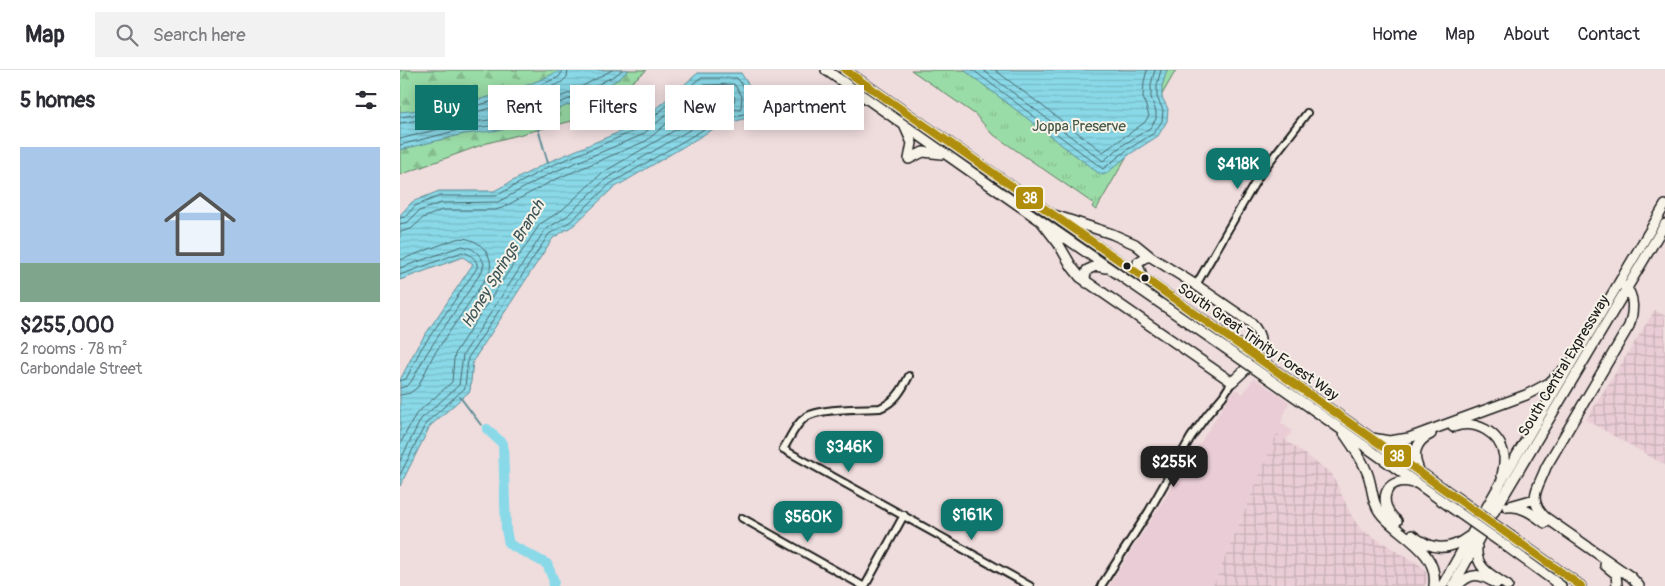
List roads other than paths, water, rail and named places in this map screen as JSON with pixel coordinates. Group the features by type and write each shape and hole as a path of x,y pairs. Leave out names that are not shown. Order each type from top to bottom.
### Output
{"main road":[{"name":"South Great Trinity Forest Way","path":"826,70 1311,408 1562,586"},
{"name":"South Great Trinity Forest Way","path":"845,70 962,153 1144,277 1581,586"},
{"path":"904,124 912,143 909,159 923,152 945,154"},
{"path":"924,140 927,138 933,139 944,146 962,153"},
{"name":"South Central Expressway","path":"1442,586 1500,482 1665,205"},
{"path":"1041,221 1076,272 1087,283 1232,382 1244,371 1258,352 1261,343 1261,336 1250,322 1151,257 1135,244 1123,238 1054,215"},
{"name":"South Central Expressway","path":"1455,586 1488,522 1665,224"},
{"path":"1144,277 1139,270 1138,262 1146,257 1151,257"},
{"path":"1087,283 1086,273 1091,267 1100,266 1113,270"},
{"path":"1538,518 1532,510 1532,500 1546,467 1629,326 1632,298 1627,288 1617,283"},
{"path":"1372,438 1389,441 1410,438 1526,395 1549,383 1575,356"},
{"path":"1420,472 1416,466 1415,452 1416,446 1424,438 1460,424 1475,425 1494,436 1502,449 1504,458 1500,482"},
{"path":"1343,432 1367,472 1377,508 1383,517 1429,558 1434,571 1434,586"},
{"path":"1416,484 1405,481 1399,482 1388,490 1385,505 1386,510 1392,517 1421,542 1433,547 1451,546 1472,533"},
{"path":"1488,522 1507,508 1532,500"},
{"path":"1532,500 1545,517 1631,577 1639,586"},
{"path":"1507,508 1518,508 1538,518 1616,574 1617,586"},
{"path":"1477,543 1476,554 1478,563 1508,586"},
{"path":"1455,586 1464,579 1476,575 1489,579 1499,586"}],"street":[{"path":"1196,285 1260,174 1306,113"},
{"path":"909,376 895,399 880,408 820,412 805,418 798,425 783,449 1030,586"},
{"path":"1100,586 1149,511 1191,437 1232,382"},
{"path":"742,518 864,586 904,515"}],"water":[{"path":"561,70 629,70 619,79 608,85 570,85 570,104 560,108 560,85 528,85"},
{"name":"Joppa Preserve","path":"964,70 1167,70 1162,86 1162,97 1168,109 1167,121 1158,136 1130,154 1103,175"},
{"path":"698,73 741,73 749,85 744,85 744,119 734,122 734,85 684,85"},
{"path":"488,97 488,130 502,130 464,134 400,150 400,112 415,110 415,130 478,130 478,99"},
{"path":"665,101 665,130 712,130 612,189 574,225 553,238 473,361 470,391 430,426 400,486 400,380 417,347 473,264 463,257 400,280 400,215 412,202 439,191 494,191 546,163 624,130 655,130 655,109"}],"waterway":[{"name":"Honey Springs Branch","path":"538,130 548,163"},
{"name":"Honey Springs Branch","path":"460,397 481,425"},
{"name":"Honey Springs Branch","path":"487,429 503,444 506,530 509,544 547,564 554,581 553,586"}]}
